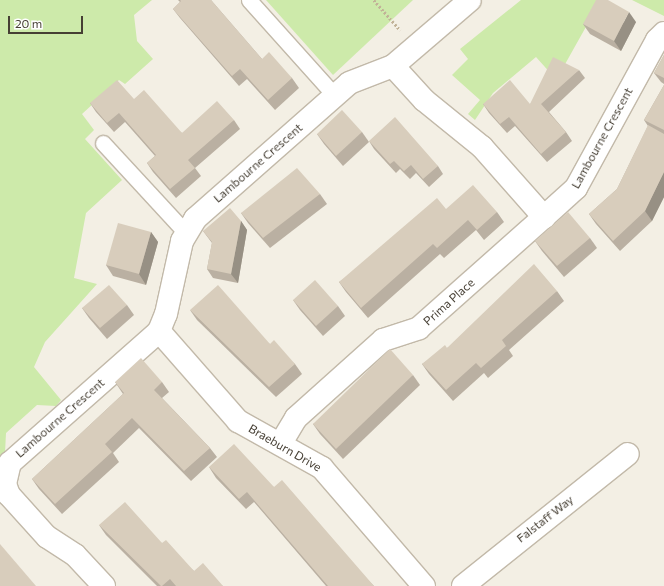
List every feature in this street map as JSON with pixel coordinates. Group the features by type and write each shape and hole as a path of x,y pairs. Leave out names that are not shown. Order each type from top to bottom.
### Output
{"street":[{"name":"Lambourne Crescent","path":"104,586 75,556 47,537 10,495 5,475 16,454 159,331 186,233 194,219 349,83 393,66 470,0"},
{"name":"Lambourne Crescent","path":"544,217 576,188 657,40 664,34"},
{"path":"393,66 424,100 482,147 544,217"},
{"name":"Prima Place","path":"281,444 296,418 383,340 419,328 544,217"},
{"name":"Braeburn Drive","path":"159,331 238,421 322,468 424,586"},
{"name":"Falstaff Way","path":"463,586 628,454"}],"lane":[{"path":"249,0 335,96"},
{"path":"103,143 186,233"}],"path":[{"path":"374,0 415,47"}],"green space":[{"path":"0,0 152,0 134,15 137,41 153,59 125,84 119,80 82,114 94,130 85,139 122,180 86,213 74,278 97,284 45,342 34,367 61,400 56,406 37,405 6,433 5,453 0,459"},
{"path":"266,0 413,0 333,75"},
{"path":"521,0 601,0 564,66 553,76 536,57 493,93 475,120 468,114 480,100 452,75 468,59 460,49"},
{"path":"632,0 664,0 664,16"}],"building":[{"path":"180,0 211,0 262,59 269,52 292,78 268,100 240,69 232,76 173,9 181,1"},
{"path":"596,0 608,0 629,12 614,41 583,24"},
{"path":"664,55 664,78 654,73"},
{"path":"553,57 579,70 541,104 566,132 541,154 509,117 500,124 483,104 510,80 530,104"},
{"path":"117,80 134,99 144,90 182,133 217,101 234,120 188,160 195,168 170,189 147,163 156,155 119,113 107,123 90,103"},
{"path":"664,85 664,130 644,120"},
{"path":"342,110 362,132 336,156 317,134"},
{"path":"395,117 438,166 423,179 411,165 404,171 394,161 390,164 369,141"},
{"path":"648,125 664,134 664,172 645,211 613,241 589,214 617,189"},
{"path":"297,168 320,194 263,238 241,213"},
{"path":"473,185 497,212 477,230 468,220 437,248 433,244 361,308 339,282 437,198 446,209"},
{"path":"230,208 241,221 231,274 207,269 212,242 203,231"},
{"path":"568,212 590,238 557,266 535,241"},
{"path":"118,223 151,232 139,274 106,265"},
{"path":"534,264 557,291 502,340 506,346 481,368 476,363 446,390 422,364 445,345 447,348"},
{"path":"315,280 338,306 316,326 293,300"},
{"path":"109,285 127,305 100,328 82,308"},
{"path":"218,285 270,344 274,340 295,364 269,387 190,310"},
{"path":"390,349 413,375 336,449 313,424"},
{"path":"141,358 162,382 154,390 210,448 184,471 132,418 105,444 112,452 55,504 32,479 124,393 115,382"},
{"path":"234,444 274,487 282,480 374,586 328,586 247,492 239,499 209,467"},
{"path":"125,502 162,543 166,540 194,571 203,563 223,586 176,586 170,579 161,586 99,525"},
{"path":"0,544 36,586 0,586"}]}
